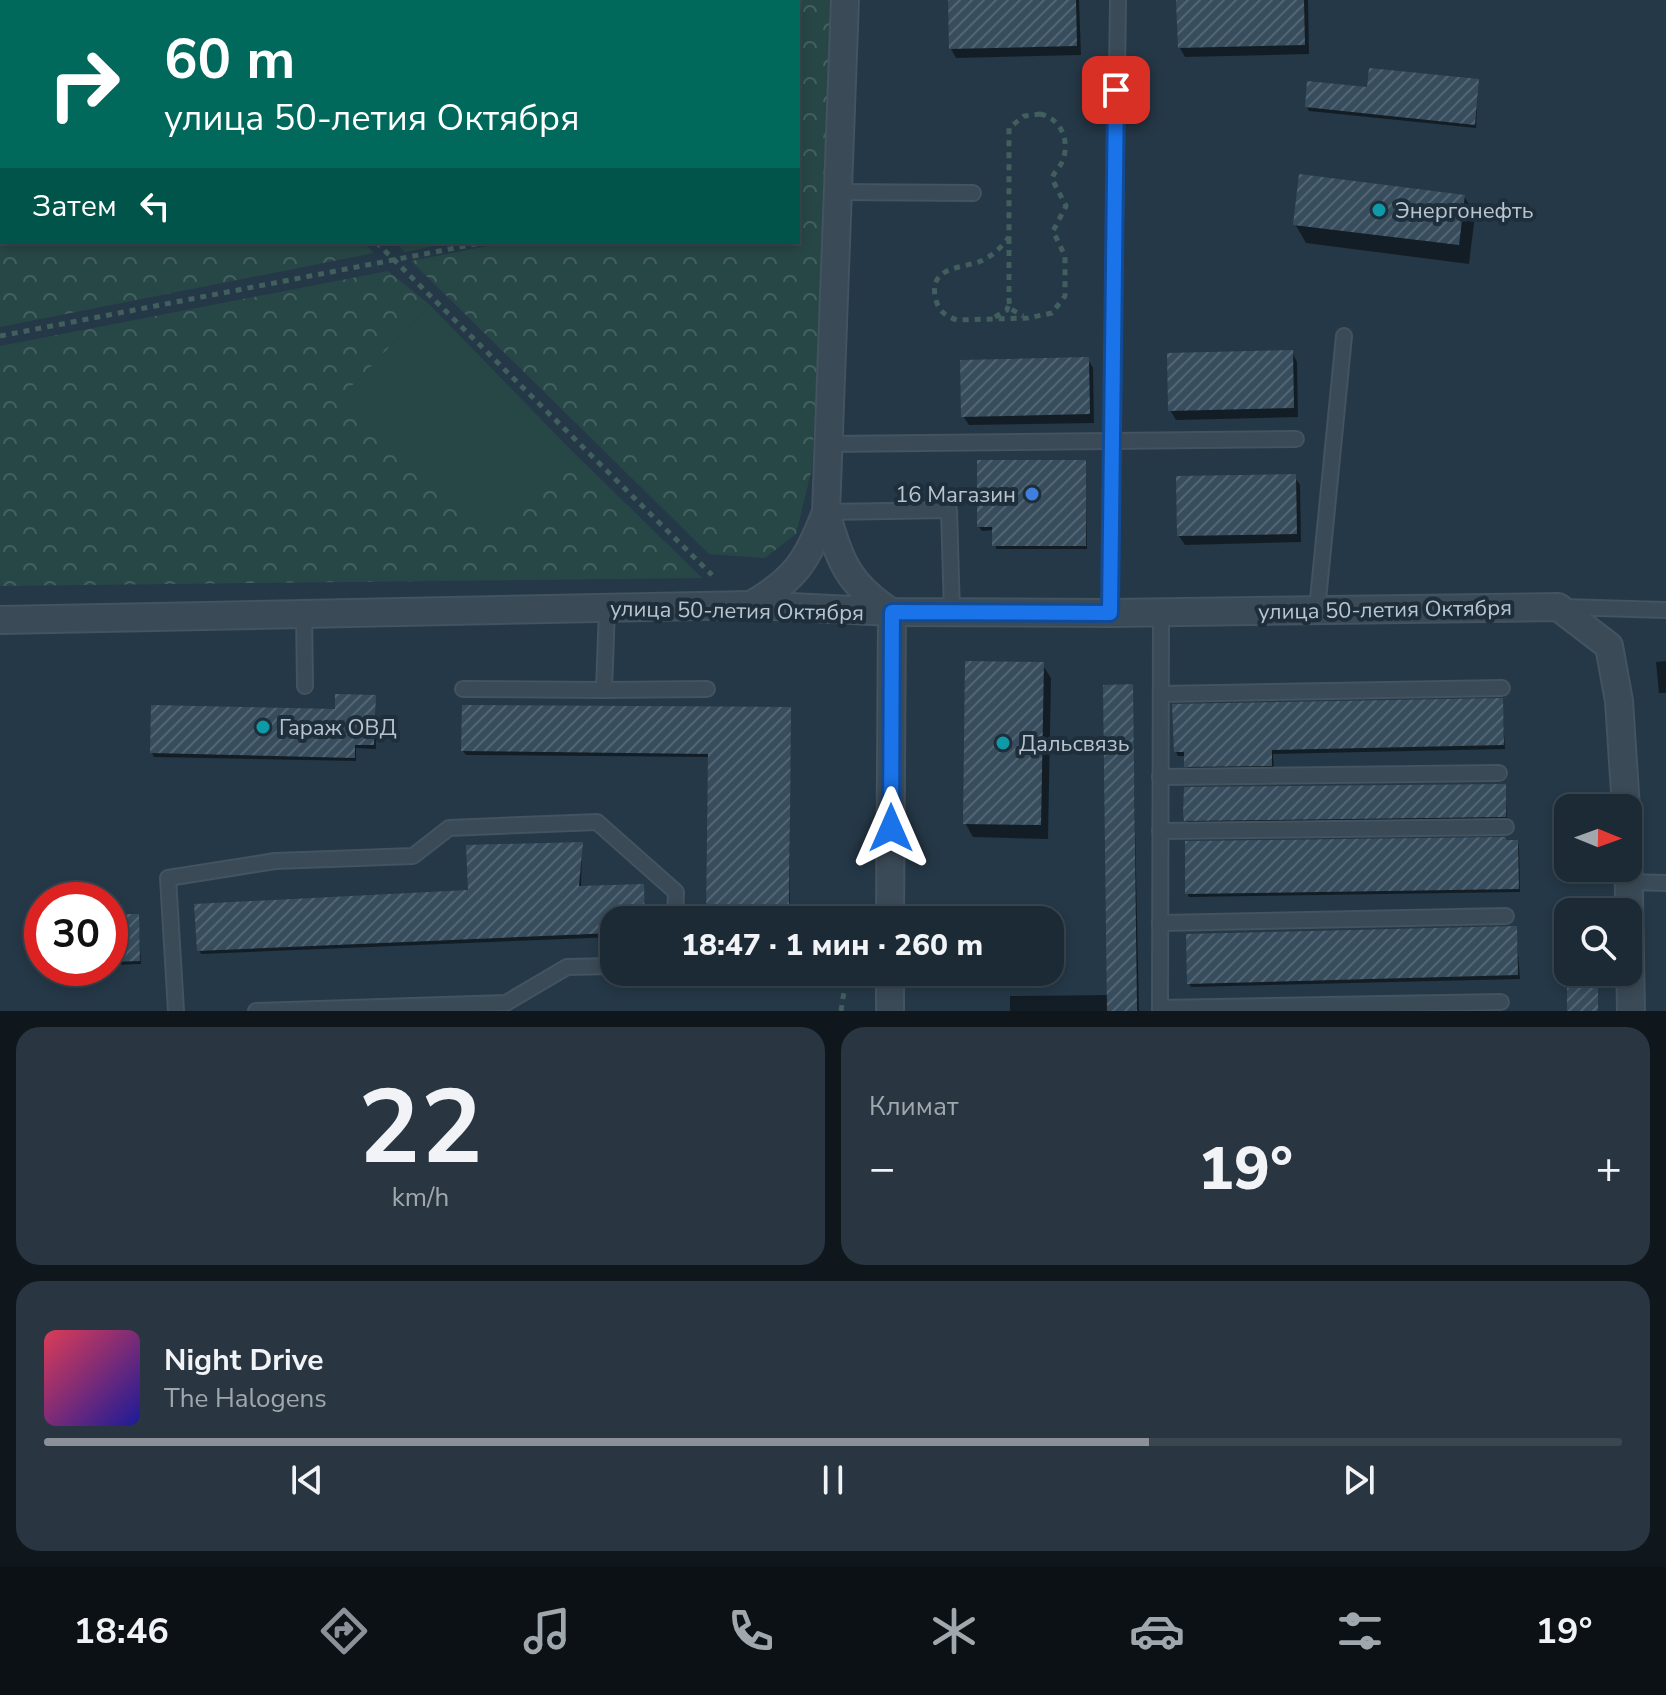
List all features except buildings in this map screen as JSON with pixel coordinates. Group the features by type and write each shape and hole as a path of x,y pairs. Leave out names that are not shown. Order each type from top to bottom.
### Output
{"street":[{"path":"845,0 826,512 837,553 863,594 892,612 890,906"},
{"path":"751,605 783,586 809,555 826,512"},
{"name":"улица 50-летия Октября","path":"0,620 751,605 892,612 1110,613 1558,607"},
{"path":"1558,607 1609,646 1619,701 1625,794"},
{"path":"1630,882 1631,1011"},
{"path":"890,986 890,1011"}],"lane":[{"path":"1110,613 1118,0"},
{"path":"838,192 973,193"},
{"path":"1317,610 1344,336"},
{"path":"829,444 1296,439"},
{"path":"826,512 949,510 952,612"},
{"name":"улица 50-летия Октября","path":"1558,607 1666,610"},
{"path":"604,690 607,608"},
{"path":"1161,612 1160,1009 1501,1002"},
{"path":"304,614 305,686"},
{"path":"1161,694 1502,688"},
{"path":"463,689 707,689"},
{"path":"1160,777 1499,773"},
{"path":"176,1011 168,878 275,861 413,856 449,828 597,822 676,892 676,906"},
{"path":"1160,831 1506,827"},
{"path":"1630,882 1666,883"},
{"path":"1160,923 1506,916"},
{"path":"256,1011 506,1007 567,967 600,966"}],"path":[{"path":"1009,237 985,259 961,264 941,273 935,285 935,298 948,317 1028,318 1052,313 1065,296 1064,250 1053,231 1066,206 1052,179 1064,159 1064,134 1048,116 1024,116 1009,128 1009,237 1009,301 1011,309 1028,318"},
{"path":"378,244 712,575"},
{"path":"0,336 476,244"},
{"path":"991,319 1001,315 1009,301"},
{"path":"841,1011 845,986"}],"green space":[{"path":"800,0 834,0 812,468 796,534 765,558 709,554 411,261 498,244 800,244"},
{"path":"0,244 365,244 374,253 0,327"},
{"path":"397,244 443,244 405,252"},
{"path":"388,271 430,305 346,392 488,535 572,451 702,578 0,586 0,346"},
{"path":"430,305 572,451 488,536 346,392"}],"place":[{"name":"Энергонефть","path":"1379,210"},
{"name":"16 Магазин","path":"1032,494"},
{"name":"Гараж ОВД","path":"263,727"},
{"name":"Дальсвязь","path":"1003,743"}],"route":[{"path":"891,828 892,612 1110,613 1116,90"}]}
